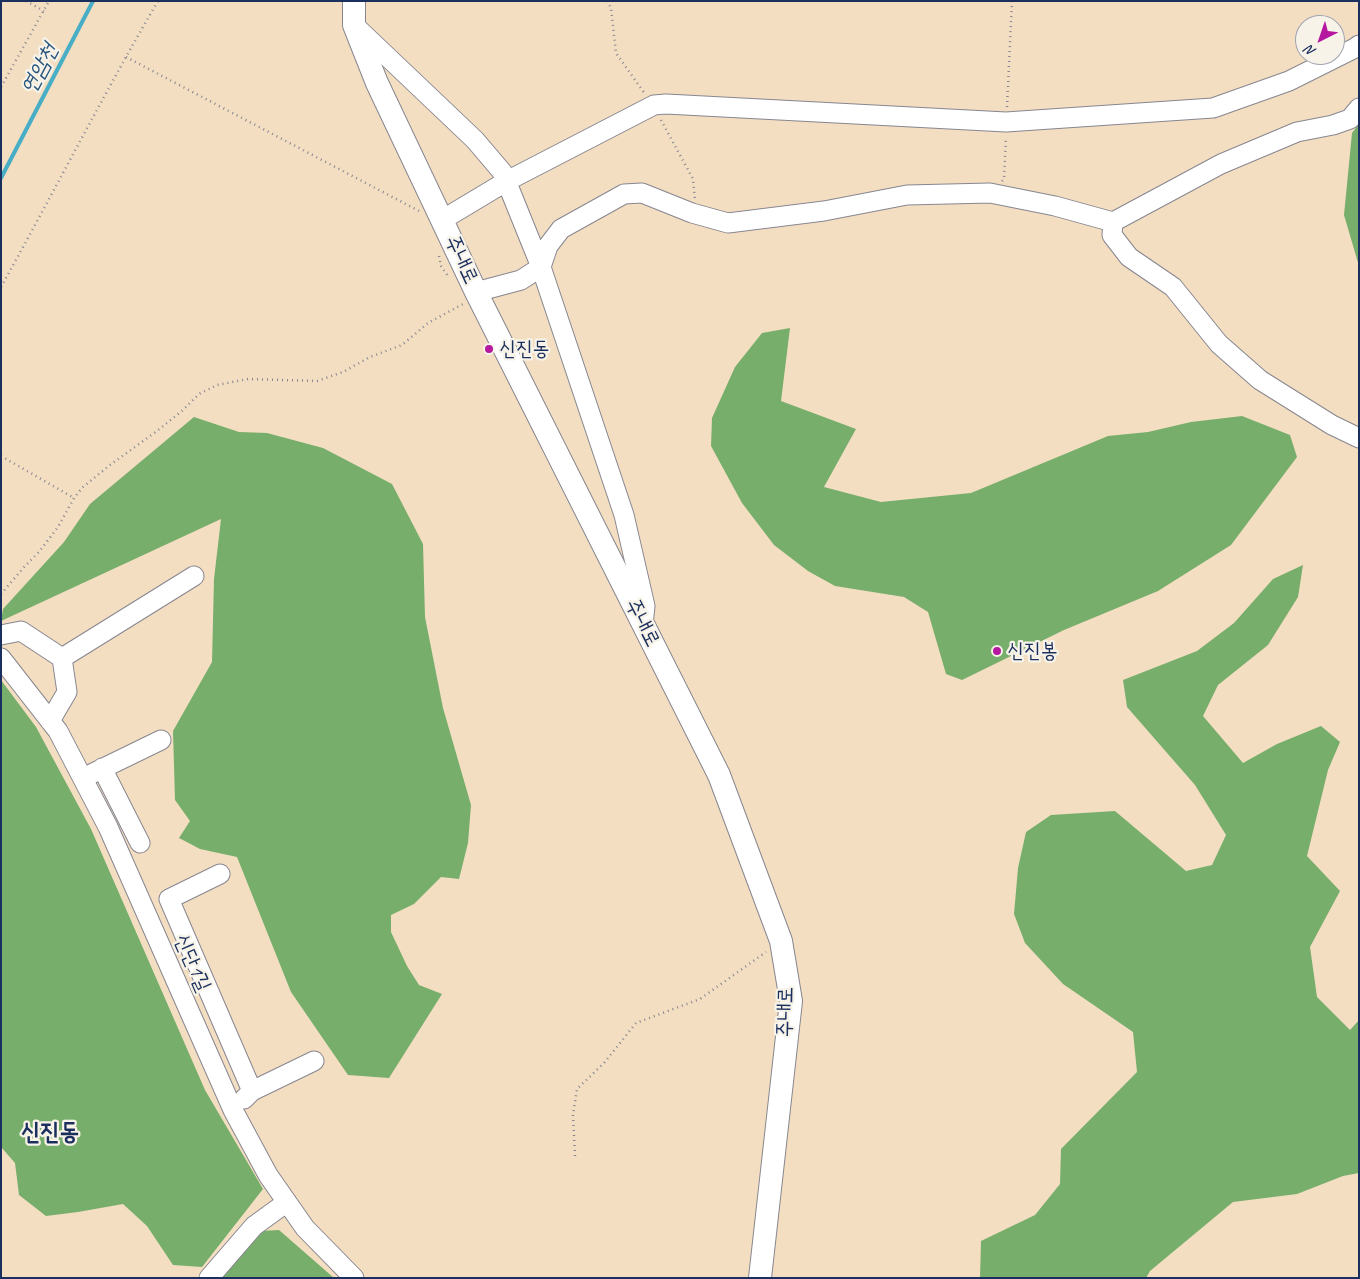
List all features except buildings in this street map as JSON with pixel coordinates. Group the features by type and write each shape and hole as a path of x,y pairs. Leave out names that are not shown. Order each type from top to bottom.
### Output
{"main road":[{"name":"주내로","path":"354,1 354,25 432,216 477,295 719,775 781,941 791,1001 760,1278"}],"street":[{"path":"354,25 475,140 503,173 542,267 624,515 645,606 643,625"},
{"path":"432,216 654,106 666,104 1006,122 1213,108 1289,81 1359,45"},
{"path":"477,295 521,280 542,267 548,246 561,229 624,194 642,193 692,213 728,223 824,211 907,195 990,193 1055,206 1113,222 1221,164 1297,132 1333,125 1350,119 1359,108"},
{"path":"1113,222 1112,235 1129,257 1173,287 1219,344 1260,380 1332,426 1359,438"},
{"path":"62,658 194,576"},
{"path":"1,635 21,632 62,658 67,692 50,721"},
{"name":"신단1길","path":"1,658 58,731 83,778 108,827 232,1110 268,1175 305,1228 354,1278"},
{"path":"83,778 161,740"},
{"path":"102,768 140,843"},
{"path":"220,874 169,899 252,1091"},
{"path":"164,956 189,945"},
{"path":"232,1110 252,1091 314,1061"},
{"path":"209,1278 254,1226 287,1202"}],"path":[{"path":"26,1 44,11"},
{"path":"1,87 49,1"},
{"path":"1,288 158,1"},
{"path":"990,193 1004,179 1012,1"},
{"path":"126,57 432,216"},
{"path":"436,248 441,266 450,280"},
{"path":"1,594 39,552 58,527 74,498 83,487 183,410 198,394 217,385 248,379 317,381 343,372 370,357 402,345 428,323 477,295"},
{"path":"1,456 74,498"},
{"path":"576,1156 573,1115 577,1089 604,1063 636,1023 700,999 781,941"}],"green space":[{"path":"1359,124 1359,266 1344,215 1352,133"},
{"path":"790,328 781,401 856,429 824,487 881,502 971,493 1108,436 1148,432 1191,422 1242,416 1290,435 1297,457 1231,545 1158,591 1064,630 962,680 946,674 928,612 904,597 835,586 808,571 774,545 742,503 711,446 712,418 735,367 762,333"},
{"path":"194,417 239,432 267,433 323,448 392,484 423,544 425,617 443,708 471,805 468,843 459,879 441,877 414,904 391,915 391,932 407,966 419,985 442,994 389,1078 348,1075 291,992 237,857 200,849 179,838 190,821 175,800 173,731 212,662 214,579 221,519 1,621 3,609 64,542 90,504"},
{"path":"1303,565 1298,597 1268,645 1218,685 1203,716 1243,763 1277,744 1321,726 1340,742 1328,770 1307,856 1340,891 1310,947 1317,997 1350,1030 1359,1020 1359,1173 1343,1176 1297,1194 1233,1202 1150,1271 1146,1278 980,1278 981,1241 1035,1215 1060,1184 1061,1149 1137,1072 1133,1032 1063,984 1025,943 1014,914 1018,868 1026,832 1051,815 1115,811 1186,871 1212,865 1226,835 1195,785 1127,707 1123,680 1197,651 1234,623 1273,579"},
{"path":"1,680 36,727 91,829 205,1090 263,1189 202,1267 173,1265 147,1226 123,1204 46,1216 19,1195 15,1163 1,1147"},
{"path":"279,1230 334,1278 224,1278 220,1271 260,1231"}],"waterway":[{"name":"연암천","path":"1,178 93,1"}],"place":[{"name":"신진동","path":"489,349"},
{"name":"신진봉","path":"997,651"}],"district":[{"name":"신진동","path":"50,1133"}]}
